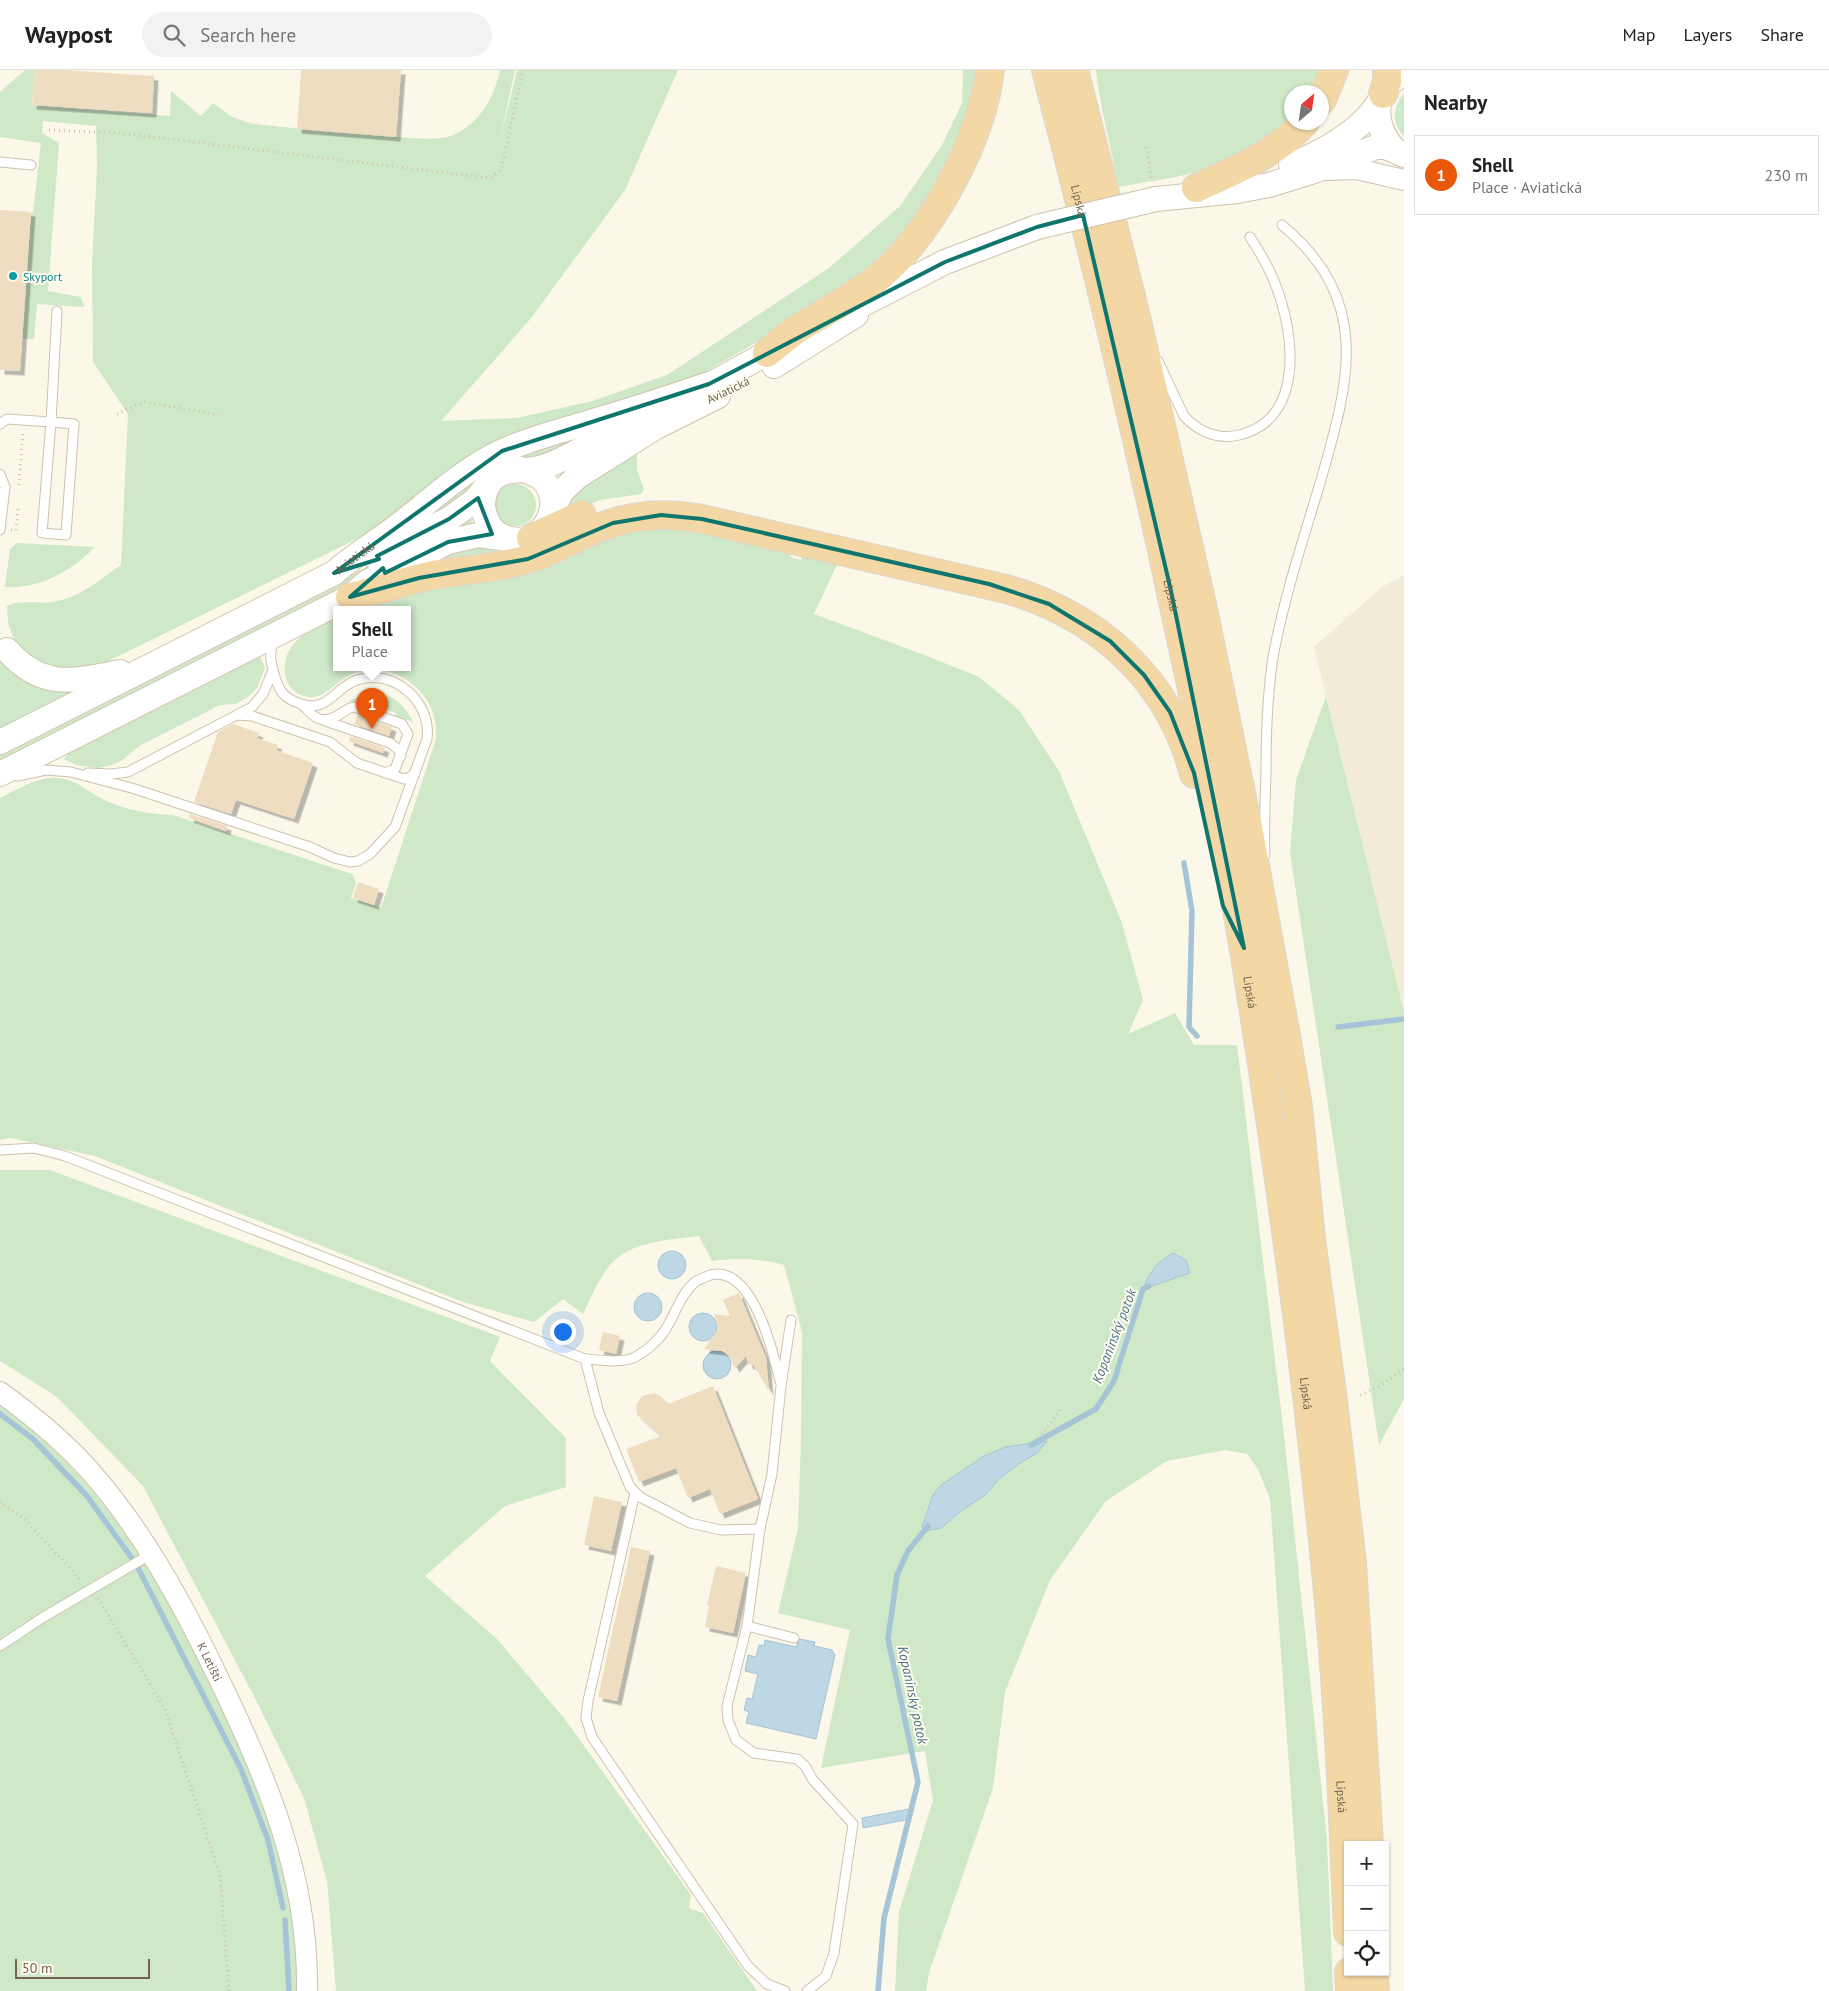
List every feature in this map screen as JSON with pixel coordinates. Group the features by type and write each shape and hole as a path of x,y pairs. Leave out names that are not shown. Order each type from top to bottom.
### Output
{"highway":[{"path":"767,353 798,329 850,298 879,277 908,247 938,204 963,160 979,119 990,70"},
{"name":"Lipská","path":"1046,70 1088,235 1153,510 1244,948 1287,1242 1324,1548 1342,1790 1348,1931"},
{"name":"Lipská","path":"1074,70 1132,304 1205,618 1270,940 1298,1107 1311,1239 1332,1393 1352,1563 1369,1841"},
{"path":"1091,70 1103,184"},
{"path":"1328,85 1334,70"},
{"path":"1196,188 1263,157 1297,130"},
{"path":"522,539 597,508 625,502 654,501 685,504 748,519 802,543"},
{"path":"350,597 374,592 419,578 528,560 595,529 620,521 644,516 681,515 1026,594 1071,615 1091,627 1116,646 1134,664 1158,694 1180,732 1194,773 1223,906 1244,948"},
{"path":"1350,1976 1350,1991"},
{"path":"1374,1976 1375,1991"}],"main road":[{"path":"334,572 359,565 449,519 474,501 490,483 504,472 532,470 551,465 613,433 682,402 708,384 767,353 805,338 836,318 888,293 945,262 1037,227 1154,191 1233,183 1257,177 1301,161 1356,127 1367,118 1383,88 1404,74"},
{"path":"1383,88 1378,117 1381,130 1388,144 1400,153"},
{"path":"1154,191 1237,191 1269,185 1314,171 1371,148 1386,147 1400,153"},
{"name":"Aviatická","path":"552,510 562,491 578,476 656,427 787,358 842,325 888,293"},
{"name":"Aviatická","path":"0,742 334,572 352,557 378,541 465,474 502,451 708,384"},
{"path":"0,774 350,597 367,582 448,542 478,535 522,539 547,524 552,510 550,490 542,479 521,470"},
{"path":"490,483 483,502 483,511 487,523 502,536 522,539"},
{"path":"4,645 26,668 51,679 62,681 83,679 149,666"}],"street":[{"path":"1314,171 1344,168 1404,180"},
{"name":"K Letišti","path":"0,1392 30,1413 62,1443 91,1472 121,1509 151,1554 211,1662 246,1735 278,1816 302,1910 308,1961 307,1991"}],"lane":[{"path":"0,162 31,165"},
{"path":"1270,940 1264,836 1267,717 1274,652 1286,599 1338,419 1346,378 1347,362 1345,329 1337,299 1330,283 1307,248 1282,225"},
{"path":"1132,304 1184,416 1198,428 1214,435 1232,436 1254,429 1275,412 1283,397 1288,380 1290,355 1287,323 1279,295 1268,267 1250,237"},
{"path":"0,424 7,419 51,422 74,424 66,535 42,533 51,422 57,311"},
{"path":"0,474 5,487 0,530"},
{"path":"283,630 275,639 271,648 273,670 278,688 282,693 302,705 313,716 390,743 399,750 401,757"},
{"path":"0,779 46,770 111,774 128,772 256,704 263,694 273,670"},
{"path":"71,772 135,789 310,847 334,858 350,862 358,861 370,854 396,827 427,739 425,714 416,698 403,687 377,678 357,680 325,702 310,706 302,705"},
{"path":"322,720 330,720 354,707 398,721 406,727 408,734 401,757 395,769 385,773"},
{"path":"234,716 252,716 330,742 356,763 385,773 407,779 415,772"},
{"path":"0,1150 34,1148 74,1159 585,1359 612,1361 636,1358 666,1329 680,1300 695,1282 714,1273 731,1277 741,1284 754,1305 771,1342 781,1386"},
{"path":"791,1320 781,1386 772,1474 760,1529 747,1626 727,1706 728,1720 736,1740 754,1753 797,1759 805,1766 813,1780 853,1824 834,1953 826,1976 807,1991"},
{"path":"585,1359 599,1413 630,1488 635,1493 690,1523 720,1530 760,1529"},
{"path":"635,1493 588,1701 587,1720 592,1737 748,1966 767,1984 785,1991"},
{"path":"0,1646 151,1554"},
{"path":"747,1626 794,1638"}],"path":[{"path":"49,130 120,134 490,178 501,170 523,70"},
{"path":"1146,147 1154,191"},
{"path":"117,414 145,402 219,415"},
{"path":"19,490 24,420"},
{"path":"11,530 16,530 18,500"},
{"path":"1360,1395 1380,1386 1404,1368"},
{"path":"1042,1435 1062,1408"},
{"path":"0,1502 23,1518 84,1583"},
{"path":"98,1597 165,1709 220,1874 229,1991"}],"highlighted area":[{"path":"1083,215 1171,591 1244,948 1223,906 1194,773 1170,712 1144,675 1110,641 1049,604 989,584 702,519 661,515 613,523 528,559 419,578 350,597 383,568 385,573 448,542 492,534 478,498 449,519 377,556 379,559 334,573 502,451 709,384 945,262 1037,227"}],"shaded area":[{"path":"1404,575 1404,1012 1314,647 1382,587"}],"green space":[{"path":"25,70 35,70 32,105 170,116 171,91 201,116 213,103 232,117 253,124 428,139 453,135 471,124 490,100 500,70 515,70 499,145 517,70 678,70 625,190 532,317 441,421 517,418 592,401 667,375 829,268 900,206 942,145 962,103 963,70 980,70 972,106 945,173 904,233 863,272 792,321 697,377 595,413 383,526 88,671 76,672 64,671 41,664 22,650 9,626 7,606 19,603 51,602 66,599 91,586 121,565 128,414 93,362 92,266 97,167 96,126 43,121 42,133 59,143 48,291 81,297 84,307 37,304 34,339 22,339 31,214 33,212 41,143 0,137 0,92"},
{"path":"1096,70 1320,70 1315,85 1284,85 1284,125 1246,152 1204,170 1118,187"},
{"path":"1404,93 1404,136 1397,126 1395,115 1400,98"},
{"path":"603,426 455,505 402,530 488,465"},
{"path":"637,445 637,470 644,489 641,494 600,500 564,515 566,498"},
{"path":"519,484 527,487 533,493 536,505 533,517 527,523 511,526 503,523 497,517 494,501 497,493 503,487"},
{"path":"470,517 473,524 0,762 0,753 412,544"},
{"path":"666,523 792,548 790,557 801,560 804,551 840,558 814,614 979,677 1019,710 1059,771 1122,923 1143,1000 1128,1034 1175,1013 1194,1045 1237,1045 1284,1435 1327,1840 1333,1991 1305,1991 1270,1499 1258,1469 1247,1454 1225,1450 1167,1461 1106,1501 1050,1580 1005,1692 993,1788 929,1973 926,1991 895,1991 899,1912 933,1800 925,1751 821,1768 850,1630 778,1613 798,1528 801,1438 802,1332 784,1265 748,1259 712,1261 699,1236 661,1241 636,1247 615,1260 600,1280 583,1314 563,1299 534,1322 463,1302 95,1156 11,1138 0,1140 0,798 37,781 50,778 67,780 102,799 125,808 140,812 173,815 352,874 356,883 351,898 381,908 435,742 436,728 431,708 424,695 402,677 383,671 411,671 411,606 364,606 599,537"},
{"path":"17,543 95,547 76,564 43,582 18,587 5,587 10,549"},
{"path":"546,545 433,564 453,553 476,546"},
{"path":"333,618 333,671 363,671 343,679 328,691 316,697 311,697 294,691 289,685 285,669 288,652 293,645 297,640"},
{"path":"0,653 60,687 75,692 0,729"},
{"path":"260,656 265,668 257,688 248,697 236,704 220,705 141,745 121,761 109,766 98,768 76,765 64,759 68,753"},
{"path":"367,693 389,696 405,709 413,722 395,716 396,713 362,702 361,705 349,701"},
{"path":"1326,696 1404,1012 1404,1399 1379,1445 1290,852 1296,780"},
{"path":"0,1170 50,1170 500,1337 490,1361 566,1438 566,1487 505,1506 425,1576 497,1639 564,1718 691,1895 689,1908 703,1913 757,1991 336,1991 327,1881 304,1798 257,1702 143,1486 57,1397 0,1361"},
{"path":"0,1404 36,1433 68,1464 97,1497 124,1532 148,1569 192,1647 245,1761 273,1835 291,1911 296,1951 297,1991 0,1991"}],"water":[{"path":"672,1251 682,1255 686,1265 682,1275 672,1279 662,1275 658,1265 662,1255"},
{"path":"1173,1253 1186,1260 1190,1273 1143,1289 1148,1277 1155,1268"},
{"path":"648,1293 658,1297 662,1307 658,1317 648,1321 638,1317 634,1307 638,1297"},
{"path":"703,1313 713,1317 717,1327 713,1337 703,1341 693,1337 689,1327 693,1317"},
{"path":"717,1351 727,1355 731,1365 727,1375 717,1379 707,1375 703,1365 707,1355"},
{"path":"1047,1441 1037,1453 999,1479 985,1495 941,1528 925,1531 922,1527 933,1495 941,1485 984,1456 1005,1447"},
{"path":"799,1639 815,1642 814,1646 832,1650 835,1655 816,1739 746,1723 749,1712 744,1710 747,1698 752,1699 758,1674 745,1671 748,1655 756,1657 759,1645 764,1646 765,1640 796,1647"},
{"path":"909,1809 911,1819 863,1828 862,1818"}],"building":[{"path":"35,70 154,76 152,113 32,105"},
{"path":"301,70 401,70 396,137 297,129"},
{"name":"Skyport","path":"0,210 31,212 20,371 0,370"},
{"path":"358,715 392,727 389,736 354,724"},
{"path":"233,724 259,733 257,738 278,745 276,750 313,763 294,819 236,800 231,814 194,802 218,732"},
{"path":"350,736 385,748 383,753 349,741"},
{"path":"190,814 227,826 226,831 189,818"},
{"path":"358,882 379,889 374,905 353,898"},
{"path":"739,1293 766,1358 769,1391 753,1364 749,1365 746,1356 735,1368 728,1355 722,1351 704,1349 718,1329 714,1314 730,1316 723,1300"},
{"path":"603,1332 620,1336 616,1354 599,1350"},
{"path":"713,1386 758,1499 720,1514 710,1489 688,1498 676,1468 639,1482 626,1449 661,1436 637,1415 636,1405 642,1396 654,1393 668,1404"},
{"path":"594,1496 622,1502 611,1551 584,1545"},
{"path":"631,1547 650,1551 617,1701 598,1697"},
{"path":"716,1566 746,1573 733,1633 705,1627 709,1605 707,1605"}],"waterway":[{"path":"1184,863 1192,911 1189,1027 1197,1036"},
{"path":"1338,1027 1404,1019"},
{"name":"Kopaninský potok","path":"1031,1445 1096,1409 1114,1381 1143,1289 1149,1286"},
{"path":"0,1414 33,1439 87,1496 136,1564 241,1769 268,1840 283,1908"},
{"name":"Kopaninský potok","path":"878,1991 884,1918 918,1782 888,1639 897,1575 908,1551 928,1526"},
{"path":"285,1920 289,1991"}],"place":[{"name":"Skyport","path":"13,276"},
{"name":"Shell","path":"372,729"}]}
